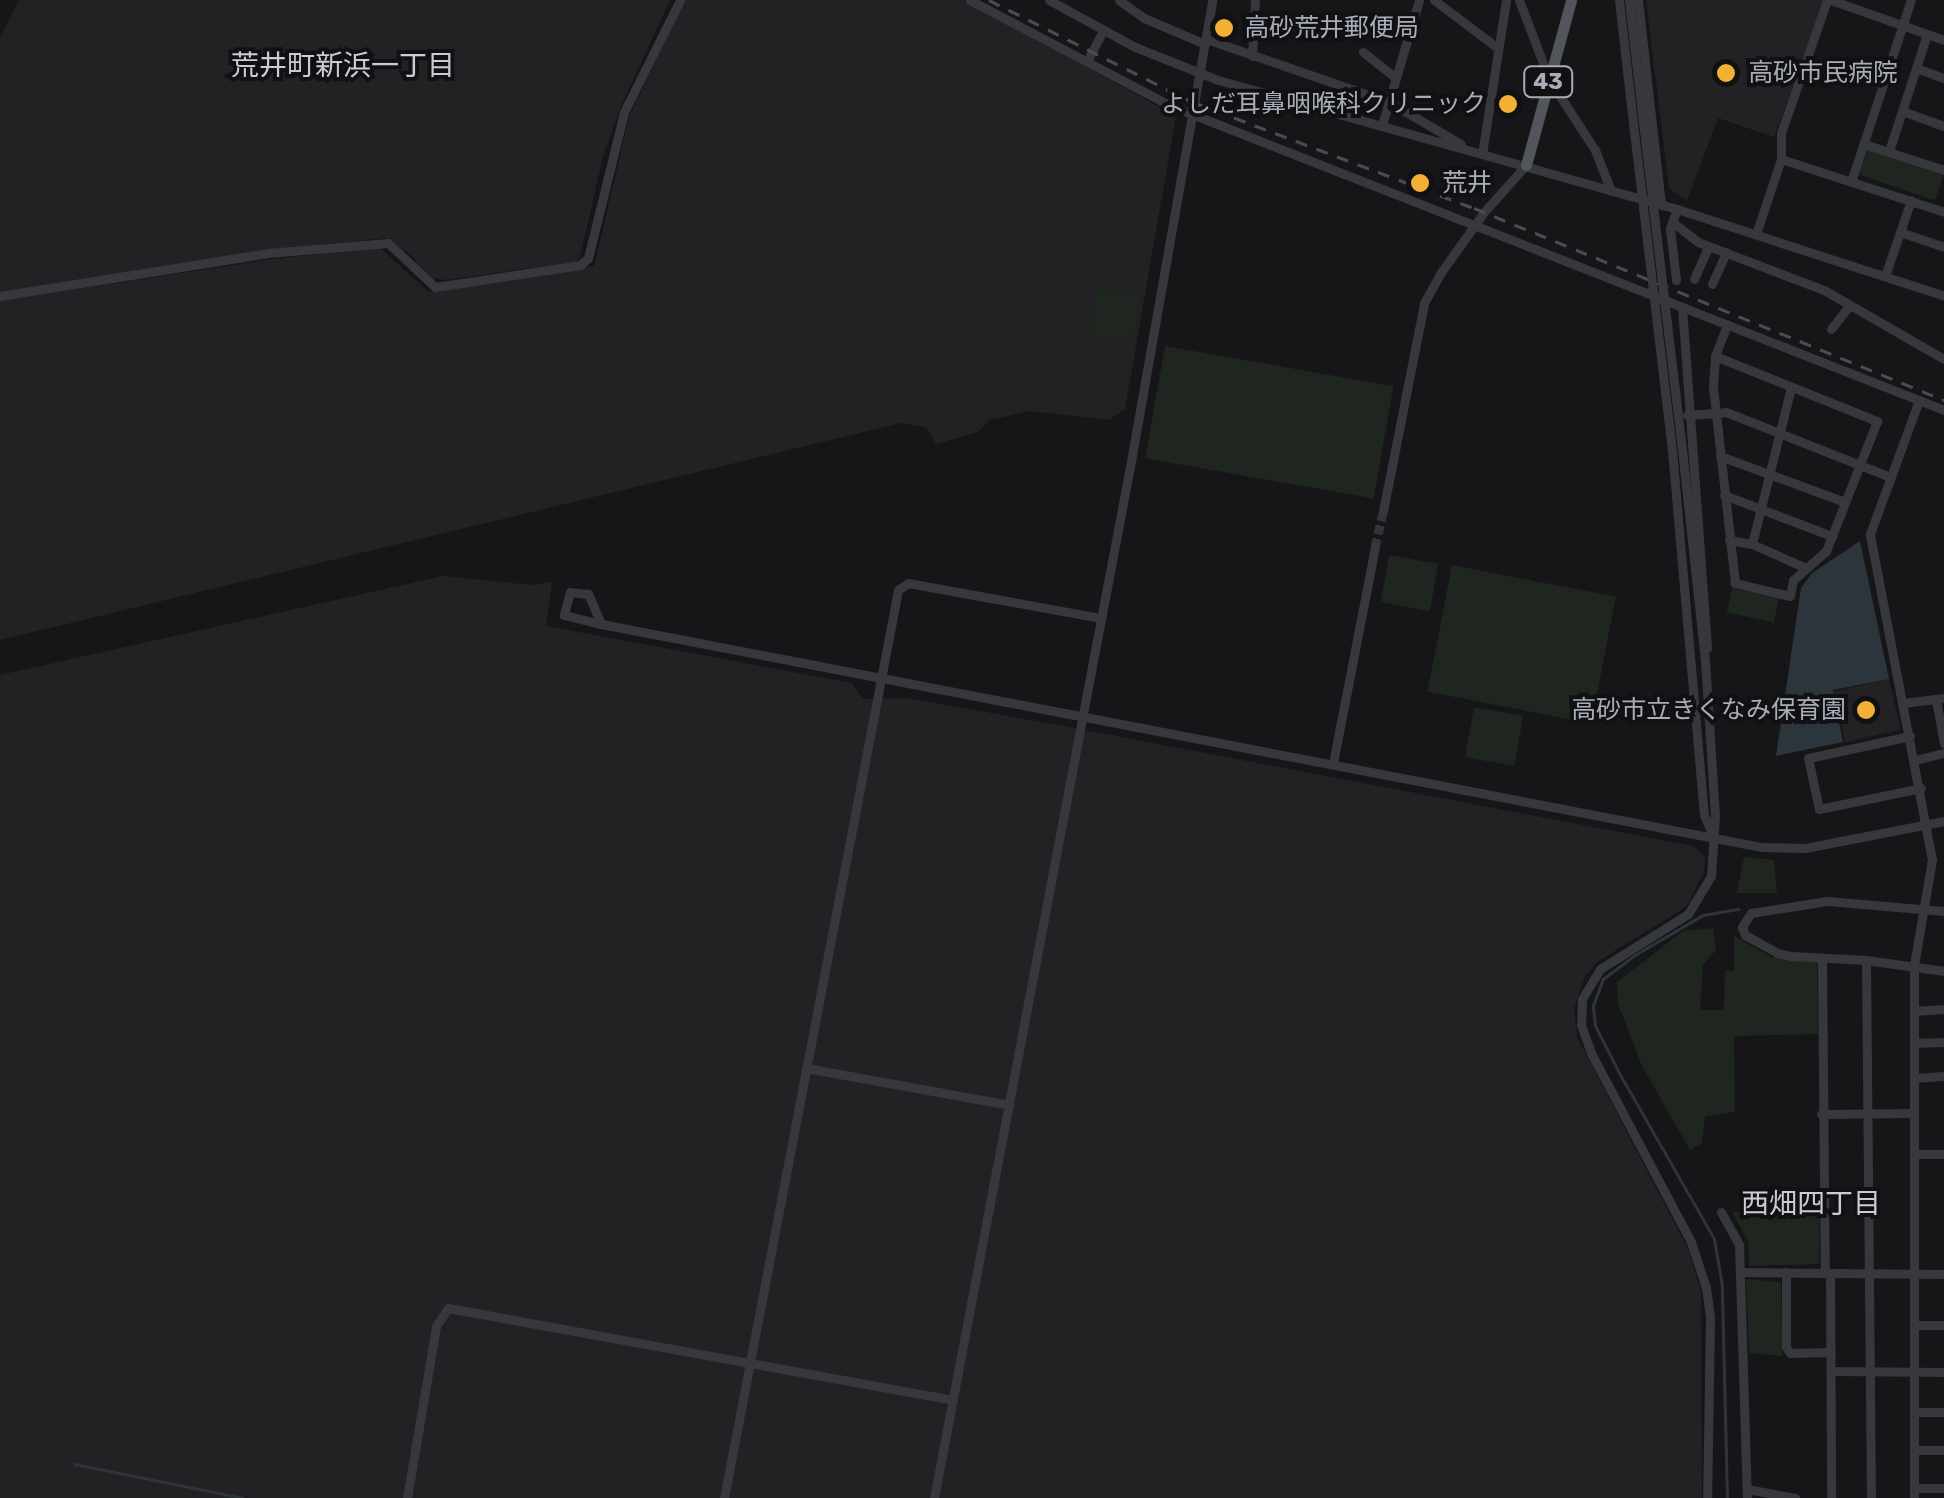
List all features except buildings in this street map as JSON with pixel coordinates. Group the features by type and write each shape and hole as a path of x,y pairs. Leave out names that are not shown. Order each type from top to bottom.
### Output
{"main road":[{"name":"43","path":"1526,165 1572,0"}],"street":[{"path":"0,296 268,254 388,243 435,287 580,266 588,258 624,112 680,0"},
{"path":"970,0 1140,92 1944,410"},
{"path":"1049,0 1103,31 1200,73 1676,209 1944,296"},
{"path":"1119,0 1144,18 1389,102 1470,150"},
{"path":"934,1498 1082,719 1212,0"},
{"path":"1252,56 1255,0"},
{"path":"1382,124 1419,0"},
{"path":"1434,0 1498,48"},
{"path":"1482,154 1506,0"},
{"path":"1519,0 1549,79 1595,150 1611,191"},
{"path":"1619,0 1638,122 1704,661 1716,840 1710,876 1698,902 1688,914 1600,969 1586,987 1581,1011 1584,1040 1691,1242 1706,1288 1710,1318 1706,1498"},
{"path":"1629,0 1638,122"},
{"path":"1638,0 1662,205"},
{"path":"1756,234 1781,158 1781,134 1829,0 1944,40"},
{"path":"1852,179 1911,0"},
{"path":"1087,61 1103,31"},
{"path":"1889,151 1927,34"},
{"path":"1363,52 1396,78"},
{"path":"1916,68 1944,78"},
{"path":"1902,111 1944,126"},
{"path":"1864,144 1944,170"},
{"path":"1781,158 1944,212"},
{"path":"1383,511 1424,304 1475,224 1526,165"},
{"path":"1885,276 1910,200"},
{"path":"1676,209 1670,228 1676,280"},
{"path":"1674,224 1678,231 1710,246 1824,290 1944,359"},
{"path":"1900,232 1944,247"},
{"path":"1694,278 1710,246"},
{"path":"1712,284 1726,252"},
{"path":"1682,307 1687,414 1708,638 1704,661"},
{"path":"1829,328 1848,307"},
{"path":"1715,356 1877,421 1826,551 1793,580 1790,596 1735,583 1714,411 1715,356 1727,324"},
{"path":"1752,544 1791,387"},
{"path":"1919,400 1888,476 1870,534 1932,860 1914,965 1914,1493 1944,1488"},
{"path":"1687,414 1714,411 1777,431 1888,476"},
{"path":"1677,450 1704,815 1716,840"},
{"path":"1720,456 1845,502"},
{"path":"1724,496 1832,536"},
{"path":"1729,540 1752,544 1804,568"},
{"path":"1333,763 1375,547"},
{"path":"724,1498 898,590 908,583 1100,618"},
{"path":"601,624 588,594 570,592 564,615 601,624 1716,840 1805,848 1944,821"},
{"path":"1904,703 1940,699 1944,742"},
{"path":"1910,736 1808,758 1819,809 1921,788"},
{"path":"1915,760 1944,754"},
{"path":"1944,911 1827,902 1750,914 1742,920 1745,934 1777,953 1944,970"},
{"path":"1822,958 1821,1114 1832,1372 1831,1498"},
{"path":"1866,960 1871,1498"},
{"path":"1914,1011 1944,1009"},
{"path":"1914,1043 1944,1042"},
{"path":"806,1068 1010,1106"},
{"path":"1914,1078 1944,1076"},
{"path":"1821,1114 1914,1113"},
{"path":"1914,1154 1944,1154"},
{"path":"1721,1212 1735,1231 1741,1272 1747,1494 1795,1498"},
{"path":"1741,1272 1944,1274"},
{"path":"1786,1272 1786,1347 1790,1353 1831,1352"},
{"path":"407,1498 436,1326 448,1308 953,1400"},
{"path":"1914,1325 1944,1325"},
{"path":"1832,1372 1944,1372"},
{"path":"1914,1412 1944,1412"},
{"path":"1914,1450 1944,1450"}],"shaded area":[{"path":"19,0 670,0 622,104 603,156 580,257 575,262 446,280 430,278 411,255 386,238 270,250 0,294 0,38"},
{"path":"685,0 964,0 1176,116 1125,409 1109,420 1030,411 989,420 978,432 936,444 927,428 901,423 0,640 0,301 265,260 379,247 429,292 594,266 630,114"},
{"name":"高砂市民病院","path":"1646,0 1825,0 1774,137 1718,118 1687,201 1669,188"},
{"path":"1868,149 1944,175 1935,201 1859,175"},
{"path":"1097,288 1140,295 1133,344 1089,337"},
{"path":"1165,346 1393,386 1374,499 1145,458"},
{"path":"1860,541 1889,679 1833,690 1843,742 1776,756 1801,588 1812,573"},
{"path":"1389,555 1438,564 1430,611 1381,602"},
{"path":"1452,565 1616,597 1591,723 1427,692"},
{"path":"443,576 531,585 552,582 546,626 852,683 863,699 907,698 1693,846 1705,857 1704,872 1687,906 1597,962 1584,978 1574,1009 1577,1037 1688,1249 1701,1291 1702,1498 0,1498 0,675"},
{"path":"1732,588 1779,598 1774,622 1727,612"},
{"name":"高砂市立きくなみ保育園","path":"1889,679 1901,730 1845,742 1833,692"},
{"path":"1474,707 1523,716 1514,766 1465,757"},
{"path":"1744,857 1774,860 1777,893 1737,893"},
{"path":"1713,928 1716,950 1703,965 1700,1010 1724,1010 1725,971 1734,971 1734,936 1772,957 1817,963 1818,1034 1734,1036 1735,1112 1705,1116 1702,1143 1690,1150 1642,1066 1618,1004 1617,982 1683,931"},
{"path":"1732,1212 1819,1212 1819,1264 1749,1266 1748,1241"},
{"path":"1746,1279 1781,1282 1782,1356 1749,1353"}],"waterway":[{"path":"1727,1498 1722,1286 1714,1239 1620,1075 1595,1026 1593,1006 1603,979 1635,955 1703,915 1738,909"},
{"path":"75,1464 243,1498"}],"tunnel":[{"path":"1375,547 1383,511"}],"railway":[{"path":"989,0 1193,102 1474,208 1944,400"}],"place":[{"name":"高砂荒井郵便局","path":"1224,28"},
{"name":"高砂市民病院","path":"1726,73"},
{"name":"よしだ耳鼻咽喉科クリニック","path":"1508,104"},
{"name":"荒井","path":"1420,183"},
{"name":"高砂市立きくなみ保育園","path":"1866,710"}],"district":[{"name":"荒井町新浜一丁目","path":"343,66"},
{"name":"西畑四丁目","path":"1811,1204"}]}
